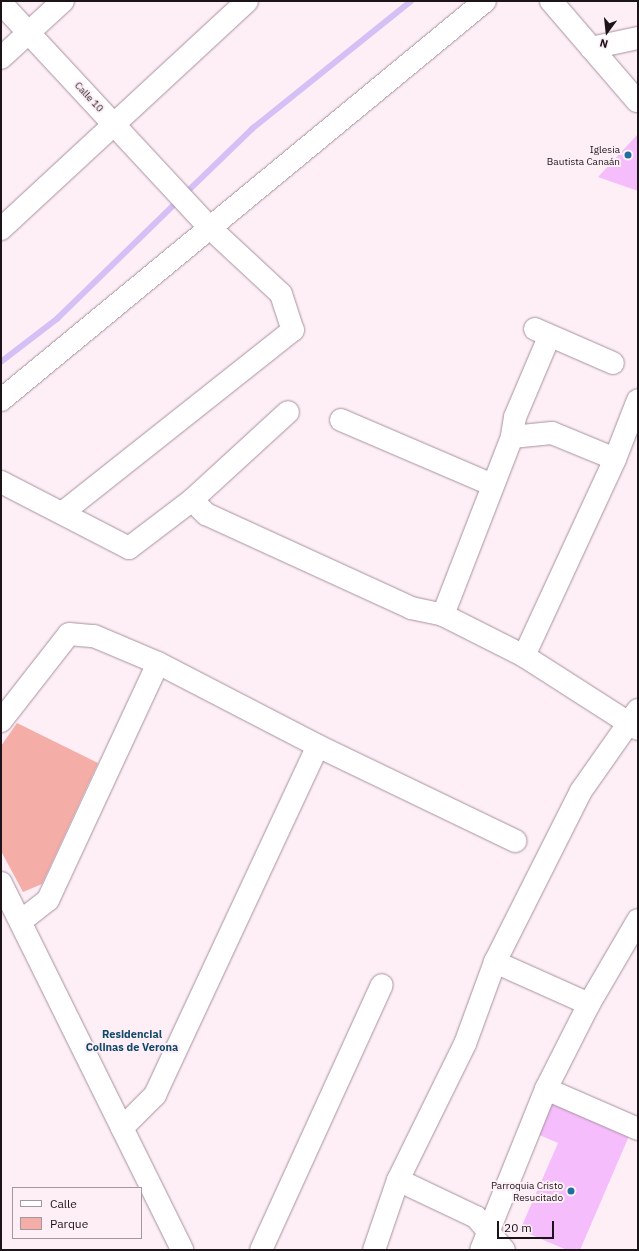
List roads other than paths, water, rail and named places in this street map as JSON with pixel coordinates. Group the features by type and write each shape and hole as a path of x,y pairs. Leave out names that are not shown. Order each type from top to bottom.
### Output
{"street":[{"path":"1,58 63,1"},
{"path":"1,229 112,123 247,1"},
{"path":"1,400 204,221 485,1"},
{"path":"551,1 637,101"},
{"name":"Calle 10","path":"1,3 204,221 281,294 293,330 63,512"},
{"path":"591,48 638,38"},
{"path":"443,615 512,437 515,417 542,333 613,363"},
{"path":"524,656 615,459 638,400"},
{"path":"1,482 63,512 129,548 192,500 288,412"},
{"path":"341,420 493,485"},
{"path":"512,437 552,433 615,459"},
{"path":"192,500 206,514 220,521 411,608 443,615 524,656 635,720 581,791 495,962 465,1044 398,1180 374,1250"},
{"path":"1,721 69,634 94,636 158,663 318,746 515,841"},
{"path":"21,921 48,900 158,663"},
{"path":"122,1128 154,1096 318,746"},
{"path":"1,883 182,1250"},
{"path":"484,1242 546,1089 589,1004 638,920"},
{"path":"495,962 589,1004"},
{"path":"261,1250 382,985"},
{"path":"546,1089 636,1124"},
{"path":"398,1180 476,1217 484,1242"},
{"path":"484,1242 504,1250"}],"waterway":[{"path":"185,194 252,129 411,1"},
{"path":"1,362 57,319 179,200"}],"place":[{"name":"Iglesia Bautista Canaán","path":"628,155"},
{"name":"Parroquia Cristo Resucitado","path":"571,1191"}],"district":[{"name":"Residencial Colinas de Verona","path":"132,1041"}]}
